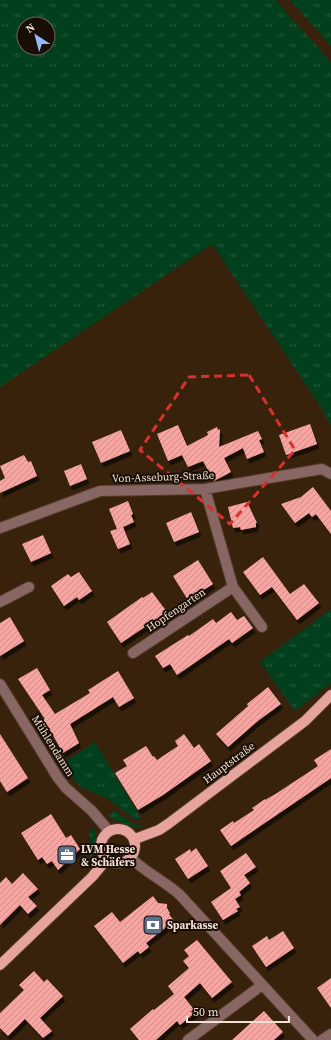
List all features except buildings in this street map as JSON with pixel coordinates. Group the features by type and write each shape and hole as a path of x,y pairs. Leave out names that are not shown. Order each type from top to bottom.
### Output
{"main road":[{"name":"Hauptstraße","path":"135,839 159,830 168,824 305,721 331,695"},
{"path":"113,829 123,829 135,839 136,849 131,858 126,862 119,864 113,863 107,859 101,850 101,845 105,835 113,829"},
{"path":"0,965 92,877 107,859"}],"street":[{"name":"Von-Asseburg-Straße","path":"0,528 100,491 205,489 322,469 331,474"},
{"path":"205,489 233,587 262,627"},
{"path":"0,602 29,587"},
{"name":"Hopfengarten","path":"133,653 233,587"},
{"name":"Mühlendamm","path":"0,684 58,778 66,788 92,811 109,831"},
{"path":"131,858 180,895 313,1040"},
{"path":"188,1040 262,985"},
{"path":"322,1040 331,1034"}],"highlighted area":[{"path":"249,375 295,450 230,524 140,450 189,377"}],"green space":[{"path":"0,0 275,0 331,62 331,426 320,406 212,244 0,387"},
{"path":"290,0 331,0 331,46"},
{"path":"331,609 331,683 295,711 260,662"},
{"path":"95,742 141,818 137,820 110,800 81,787 60,765"},
{"path":"115,810 124,818 142,826 141,828 133,828 111,818 109,815"},
{"path":"94,828 97,844 94,860 89,855 91,845 89,834 90,830"}],"place":[{"name":"LVM Hesse & Schäfers","path":"67,855"},
{"name":"Sparkasse","path":"153,925"}]}
